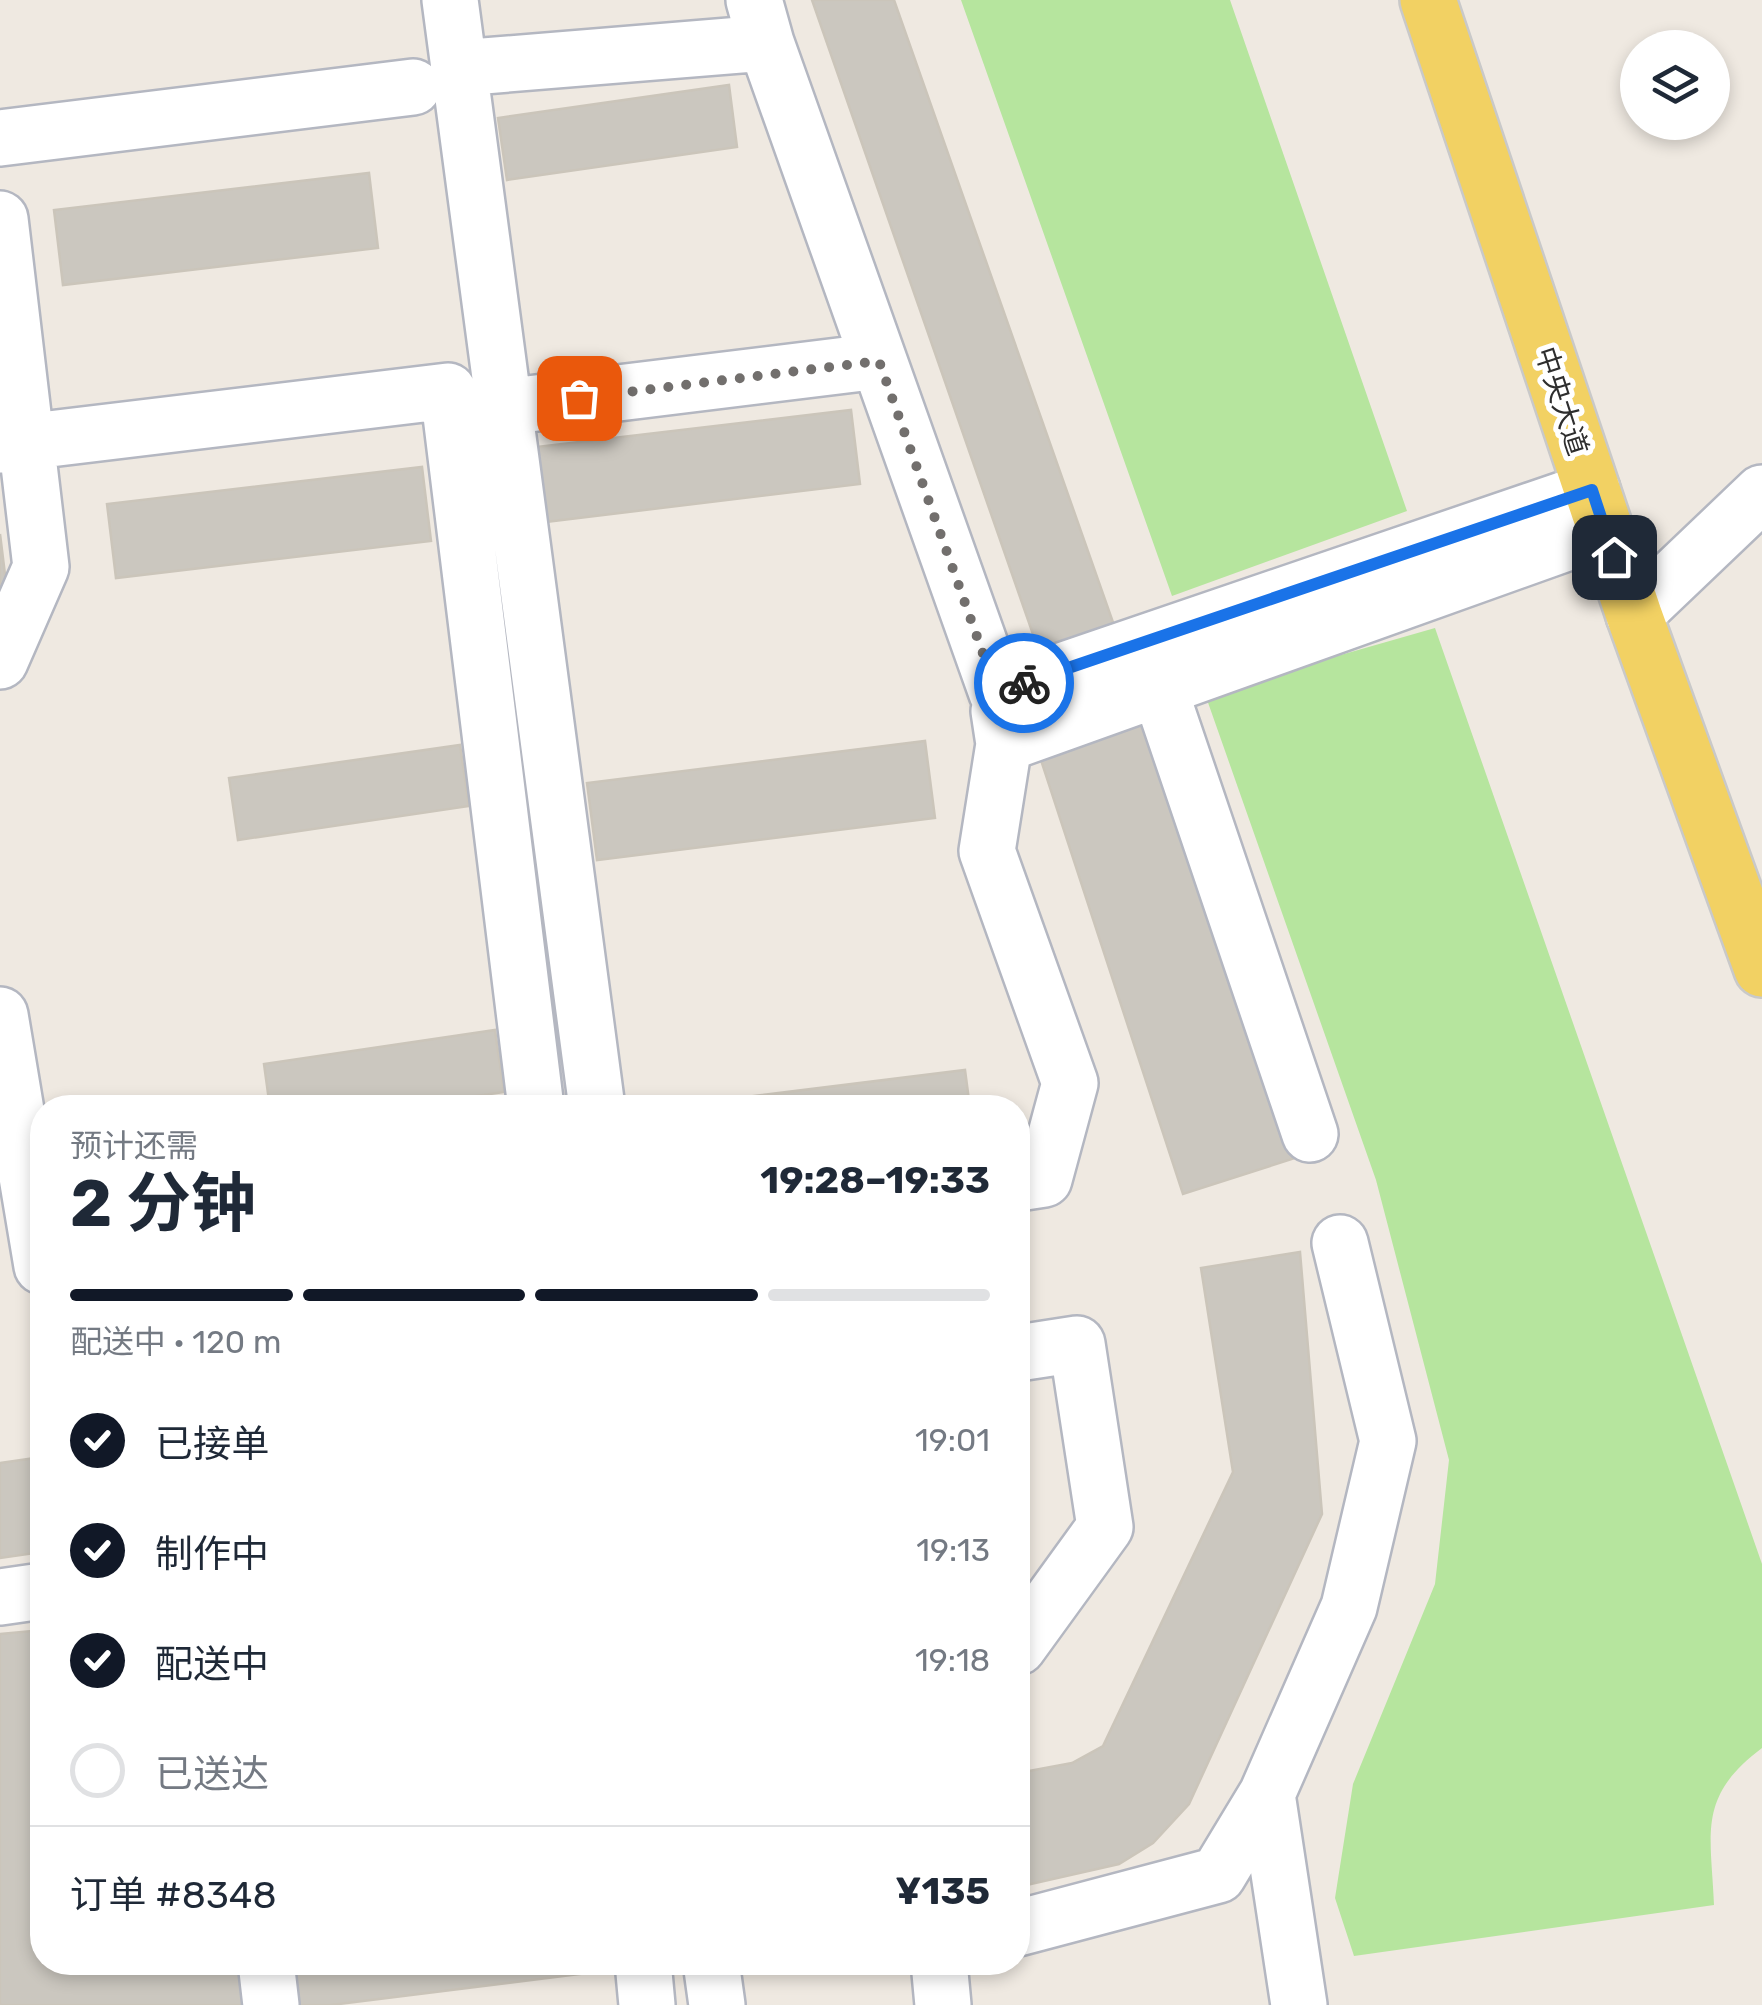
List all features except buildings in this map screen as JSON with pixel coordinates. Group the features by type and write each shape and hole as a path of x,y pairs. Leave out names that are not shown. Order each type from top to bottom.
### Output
{"main road":[{"name":"中央大道","path":"1428,0 1598,510 1762,968"}],"street":[{"path":"450,0 436,77 504,408 596,1095"},
{"path":"0,138 436,77 760,22 1000,718 988,851 1070,1083 1044,1179 1030,1181"},
{"path":"0,220 13,443 41,568 0,661"},
{"path":"504,408 879,361"},
{"path":"13,443 448,391 534,1095"},
{"path":"1634,614 1762,493"},
{"path":"1000,718 1159,688 1598,510"},
{"path":"1000,718 1598,510"},
{"path":"1159,688 1310,1134"},
{"path":"0,1016 30,1195"},
{"path":"1030,1925 1218,1875 1267,1794 1349,1608 1388,1441 1340,1244"},
{"path":"1030,1350 1076,1344 1105,1528 1030,1631"},
{"path":"0,1598 30,1594"},
{"path":"1267,1794 1299,2005"},
{"path":"268,1975 271,2005"},
{"path":"645,1975 648,2005"},
{"path":"713,1975 717,2005"},
{"path":"940,1975 943,2005"}],"green space":[{"path":"961,0 1230,0 1407,511 1172,596"},
{"path":"1435,628 1762,1564 1762,1748 1741,1766 1717,1800 1711,1836 1714,1905 1354,1956 1335,1898 1353,1784 1435,1584 1449,1460 1376,1180 1205,694"}],"way so far":[{"path":"579,398 879,361 997,693 1024,683"}],"route":[{"path":"1024,683 1592,490 1614,557"}]}
